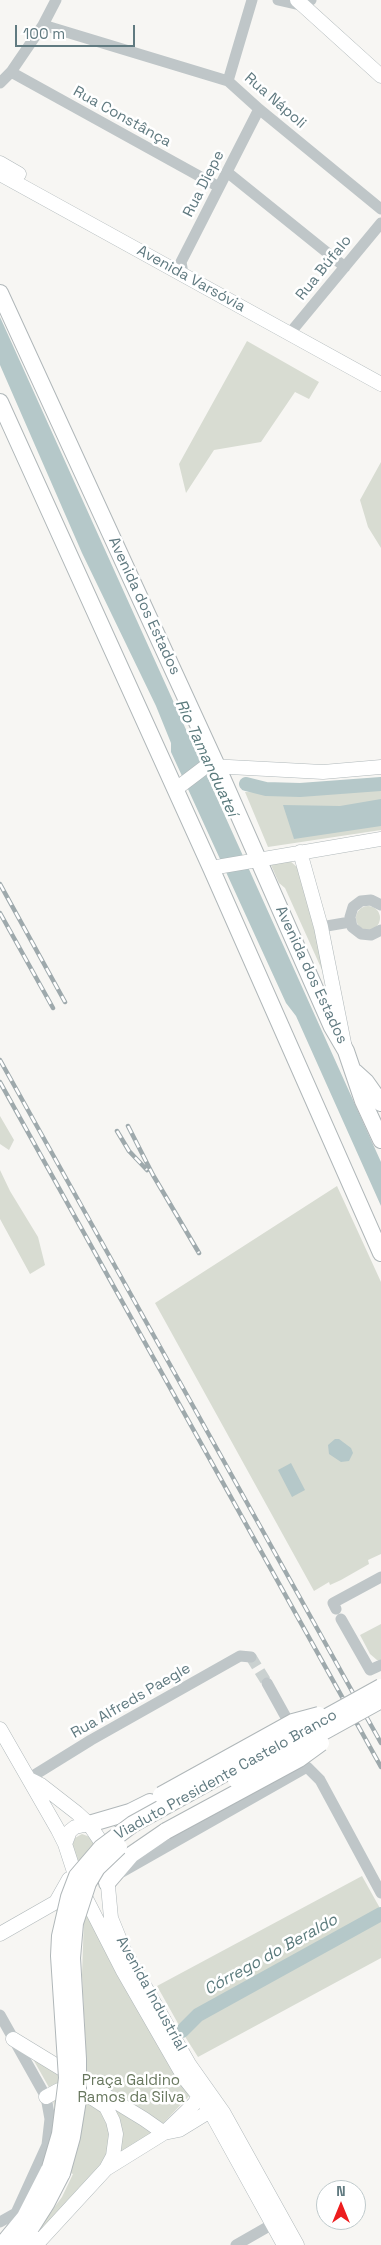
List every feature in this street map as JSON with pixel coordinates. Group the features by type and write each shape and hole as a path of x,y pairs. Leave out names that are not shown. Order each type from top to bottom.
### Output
{"highway":[{"name":"Avenida dos Estados","path":"0,293 253,860 332,1027 346,1051 363,1101 381,1140"},
{"path":"0,402 180,786 216,867 323,1126 381,1254"},
{"path":"292,1050 318,1089 381,1228"},
{"path":"353,1070 366,1082 381,1103"},
{"name":"Viaduto Presidente Castelo Branco","path":"344,1715 381,1688"},
{"name":"Viaduto Presidente Castelo Branco","path":"56,2170 68,2078 60,1965 60,1936 69,1897 77,1876 101,1848 125,1829 344,1715 381,1700"},
{"path":"89,1824 130,1812 150,1802 293,1722 344,1715"},
{"path":"108,1883 131,1855 166,1831 299,1759 319,1745 344,1715"},
{"path":"2,2245 25,2217 56,2170"},
{"path":"20,2245 46,2204 56,2170"},
{"path":"0,2235 16,2213"}],"main road":[{"path":"303,2 381,76"},
{"name":"Avenida Varsóvia","path":"0,163 293,330 381,384"},
{"name":"Avenida Varsóvia","path":"0,174 182,268"},
{"name":"Avenida Varsóvia","path":"293,330 381,373"},
{"path":"180,786 211,767 316,772 381,767"},
{"path":"216,867 381,839"},
{"path":"300,852 322,927 346,1051"},
{"name":"Avenida Industrial","path":"0,1729 65,1844 71,1866 81,1890 149,2018 179,2069 210,2111 277,2221 297,2245"},
{"name":"Avenida Industrial","path":"28,1779 41,1785 89,1824 102,1846 112,1918 124,1950 180,2048 223,2112 277,2221 284,2245"},
{"path":"65,1844 70,1830 89,1824"},
{"path":"0,1934 56,1902 68,1882 71,1866"},
{"path":"81,1890 94,1892 108,1883"},
{"path":"13,2038 164,2133 179,2130 210,2111"},
{"path":"36,2243 106,2169 164,2133 199,2098 204,2083"},
{"path":"46,2097 59,2090 74,2090 86,2094 106,2107 113,2121 116,2134 113,2156 106,2169"}],"street":[{"path":"0,83 11,72 44,25 56,0"},
{"path":"228,81 252,0"},
{"path":"278,0 303,2"},
{"name":"Rua Nápoli","path":"44,25 228,81 381,209"},
{"name":"Rua Constânça","path":"11,72 219,187"},
{"name":"Rua Diepe","path":"182,268 219,187 259,108"},
{"path":"227,172 344,267"},
{"name":"Rua Búfalo","path":"293,330 381,223"},
{"path":"381,904 366,900 356,904 351,912 350,922 361,934 371,935 381,930"},
{"path":"322,927 350,922"},
{"path":"381,1577 333,1603 376,1668 381,1688"},
{"name":"Rua Alfreds Paegle","path":"28,1779 98,1736 240,1656 251,1657"},
{"path":"267,1682 307,1755 307,1767 320,1780 381,1893"},
{"path":"108,1883 133,1864 307,1767"},
{"path":"0,2015 46,2097 50,2119 49,2138 16,2213 0,2222"},
{"path":"236,2245 277,2221"}],"green space":[{"path":"247,341 319,382 309,399 295,392 261,442 214,450 186,493 179,464"},
{"path":"381,462 381,548 368,527 360,500"},
{"path":"381,787 381,830 268,847 245,792 337,794"},
{"path":"290,861 297,867 318,935 327,981 285,888 279,883 271,865"},
{"path":"368,906 377,909 380,918 377,927 368,930 359,927 356,918 359,909"},
{"path":"0,1116 14,1140 9,1150 0,1144"},
{"path":"0,1170 10,1191 38,1237 45,1265 30,1274 0,1219"},
{"path":"337,1186 381,1282 381,1554 368,1560 369,1564 341,1580 330,1585 329,1582 314,1591 155,1303"},
{"path":"381,1624 381,1660 377,1660 370,1654 360,1635"},
{"path":"82,1834 90,1837 95,1845 84,1879 72,1846 75,1838"},
{"path":"362,1876 381,1910 200,2010 180,2027 157,1986"},
{"name":"Praça Galdino Ramos da Silva","path":"70,1902 81,1903 190,2095 153,2134 27,2244 62,2197 73,2174 46,2163 55,2121 55,2111 51,2091 33,2059 80,2083 87,2071 82,1975 84,1918 55,1911"},
{"path":"381,1919 381,1958 198,2057 184,2035 194,2024"}],"shaded area":[{"path":"0,317 381,1162 381,1206 296,1016 286,1003 171,752 171,743 156,706 82,553 0,365"},
{"path":"381,799 381,826 294,839 283,805 340,806"},
{"path":"335,1439 339,1439 351,1448 353,1453 349,1461 341,1462 329,1454 328,1445"},
{"path":"291,1463 305,1490 292,1497 278,1470"}],"waterway":[{"path":"246,784 266,789 300,790 381,784"},
{"name":"Córrego do Beraldo","path":"182,2031 198,2015 381,1914"}],"tunnel":[{"path":"251,1657 267,1683"}],"railway":[{"path":"0,884 65,1002"},
{"path":"0,913 53,1008"},
{"path":"0,1060 381,1743"},
{"path":"0,1082 381,1767"},
{"path":"128,1126 153,1175 199,1253"},
{"path":"117,1131 129,1151 147,1170"}],"water label":[{"name":"Rio Tamanduateí","path":"206,758"}]}
